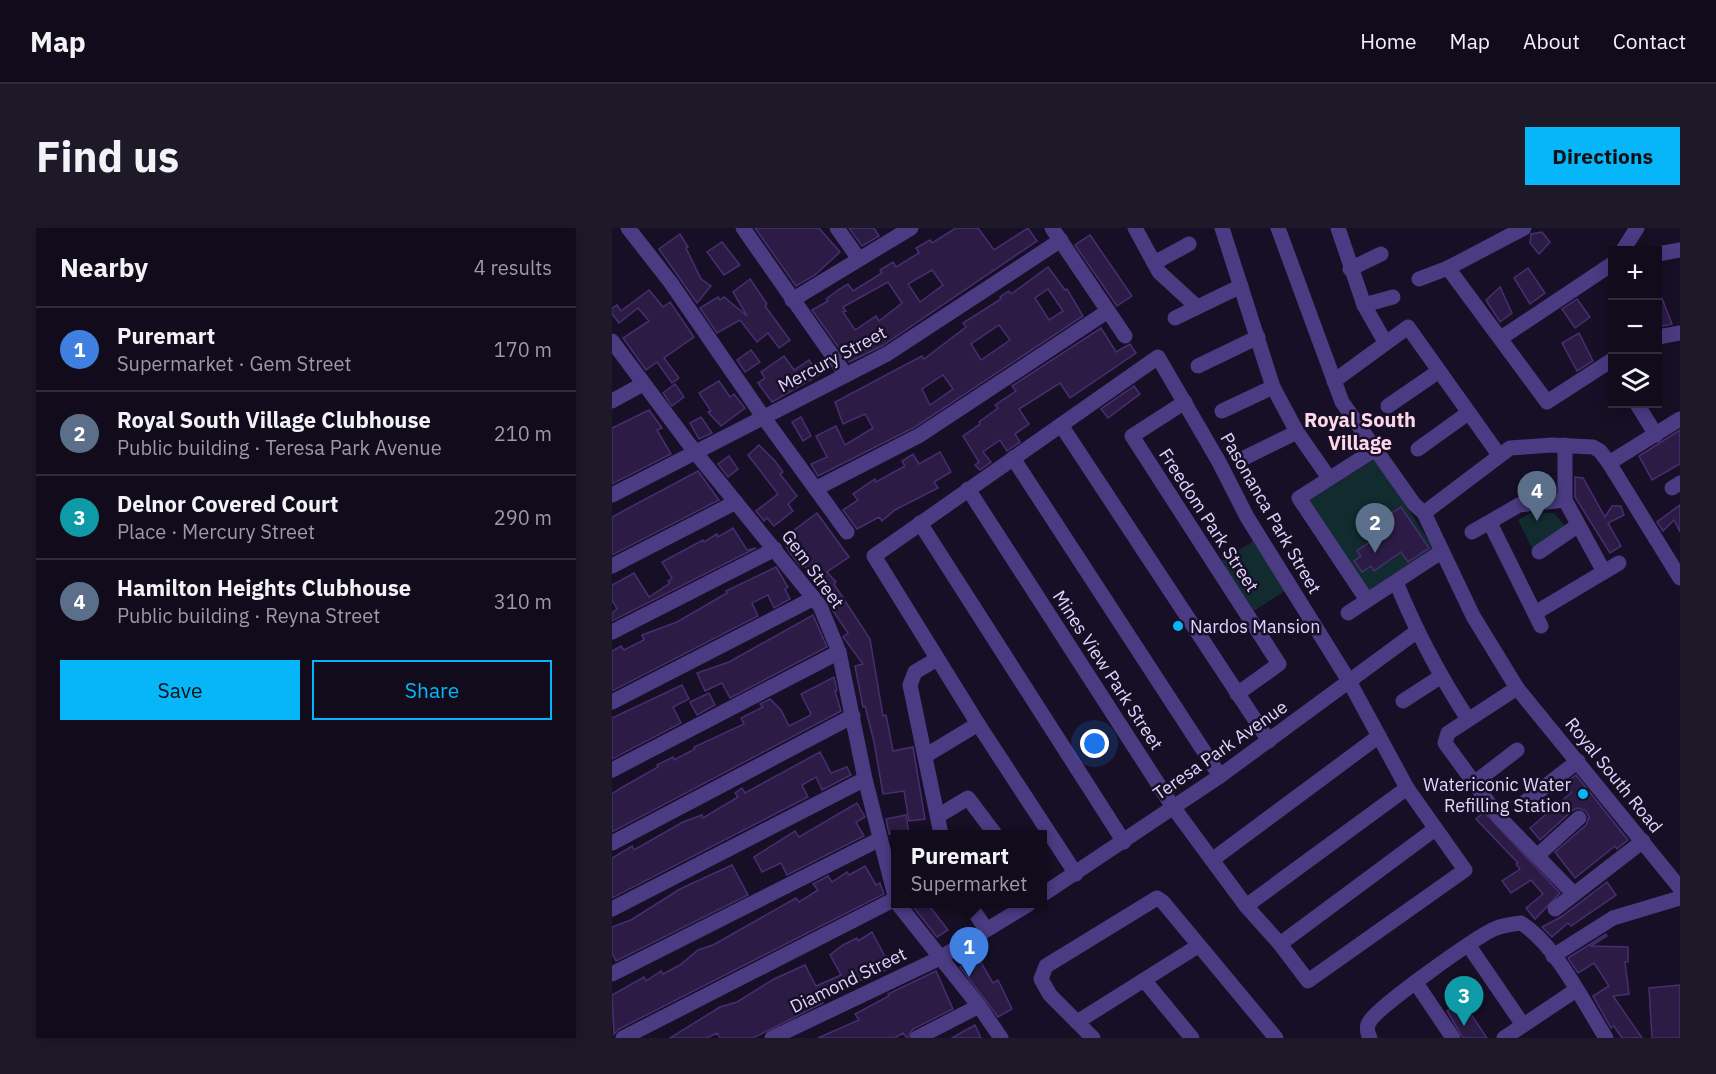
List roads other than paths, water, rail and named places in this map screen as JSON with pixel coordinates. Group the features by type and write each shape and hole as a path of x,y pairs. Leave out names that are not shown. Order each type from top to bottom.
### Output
{"street":[{"path":"628,228 670,283 764,418 847,531"},
{"path":"743,228 846,375"},
{"path":"837,228 859,259"},
{"path":"792,300 911,228"},
{"path":"1135,228 1159,272 1196,306"},
{"path":"1222,228 1273,387 1297,432 1329,478"},
{"name":"Royal South Road","path":"1278,228 1342,402 1414,504 1424,513 1441,552 1491,649 1516,688 1680,888"},
{"path":"1338,228 1364,305 1385,342"},
{"path":"1419,279 1448,268 1524,228"},
{"path":"1626,246 1637,228"},
{"path":"1056,234 1125,336"},
{"name":"Mercury Street","path":"612,495 887,354 1056,234"},
{"path":"1154,263 1189,244"},
{"path":"1662,253 1680,250"},
{"path":"1350,269 1381,254"},
{"path":"1501,338 1608,267"},
{"path":"1448,268 1546,402 1608,363"},
{"path":"1174,318 1241,286"},
{"path":"1364,305 1393,297"},
{"path":"817,488 920,435 1108,311"},
{"path":"1334,381 1408,327 1498,455"},
{"path":"1662,337 1680,333"},
{"path":"1198,366 1258,337"},
{"name":"Gem Street","path":"612,341 695,452 814,598 831,628 839,652 865,779 891,883"},
{"name":"Pasonanca Park Street","path":"1061,425 1158,357 1185,402 1246,517 1349,681 1407,788 1465,870 1308,981"},
{"path":"1388,406 1438,371"},
{"path":"612,401 643,384"},
{"path":"1222,411 1273,387"},
{"name":"Freedom Park Street","path":"1185,402 1132,436 1279,664 1237,694"},
{"path":"1639,408 1656,435"},
{"path":"1418,449 1468,413"},
{"path":"1609,463 1680,419"},
{"path":"1076,874 978,724 874,555 1061,425 1269,741"},
{"path":"1246,457 1297,432"},
{"path":"1565,445 1565,500 1577,526 1604,572"},
{"path":"1424,513 1510,448 1565,445 1598,449 1680,578"},
{"path":"1367,600 1299,498 1376,448"},
{"path":"1013,458 1220,776"},
{"name":"Mines View Park Street","path":"968,489 1173,807 1246,906 1280,944 1308,981"},
{"path":"1472,532 1519,505 1565,500"},
{"path":"612,566 736,502"},
{"path":"920,523 1124,842"},
{"path":"1490,523 1538,619 1619,563"},
{"path":"1539,552 1577,526"},
{"path":"612,632 775,549"},
{"path":"1348,613 1441,552"},
{"path":"1396,582 1416,632 1440,677 1468,719"},
{"path":"612,702 814,598"},
{"name":"Teresa Park Avenue","path":"1047,892 1220,776 1416,632"},
{"path":"612,770 839,652"},
{"path":"937,659 915,672 910,685 940,830"},
{"path":"1403,701 1440,677"},
{"path":"1516,688 1448,733 1445,743 1500,817 1574,894"},
{"path":"612,843 853,716"},
{"path":"925,756 978,724"},
{"path":"1212,860 1379,736"},
{"path":"1474,783 1517,750"},
{"path":"1525,802 1578,761"},
{"path":"612,909 865,779"},
{"path":"1246,906 1407,788"},
{"path":"938,816 968,798 992,830"},
{"path":"1538,855 1579,818"},
{"path":"1280,944 1435,829"},
{"path":"612,974 879,839"},
{"path":"1555,909 1643,841"},
{"path":"1093,1038 1050,995 1041,979 1042,973 1046,966 1157,898 1163,902 1276,1038"},
{"path":"1553,956 1613,918 1680,898"},
{"path":"623,1038 891,904"},
{"name":"Gem Street","path":"901,908 979,1006 1001,1038"},
{"path":"972,908 986,929"},
{"path":"940,958 1021,908"},
{"path":"1370,1038 1367,1033 1368,1023 1376,1013 1492,930 1521,923 1533,931 1553,956 1606,1038"},
{"path":"1077,1022 1198,946"},
{"path":"1469,946 1523,1025"},
{"name":"Diamond Street","path":"772,1038 940,958"},
{"path":"1144,980 1192,1038"},
{"path":"1416,983 1453,1038"},
{"path":"1504,1038 1576,990"},
{"path":"917,1038 979,1006"}],"place":[{"name":"Hamilton Heights Clubhouse","path":"1537,521"},
{"name":"Royal South Village Clubhouse","path":"1375,553"},
{"name":"Nardos Mansion","path":"1178,626"},
{"name":"Watericonic Water Refilling Station","path":"1583,794"},
{"name":"Puremart","path":"969,977"},
{"name":"Delnor Covered Court","path":"1464,1026"}],"district":[{"name":"Royal South Village","path":"1360,430"}]}
